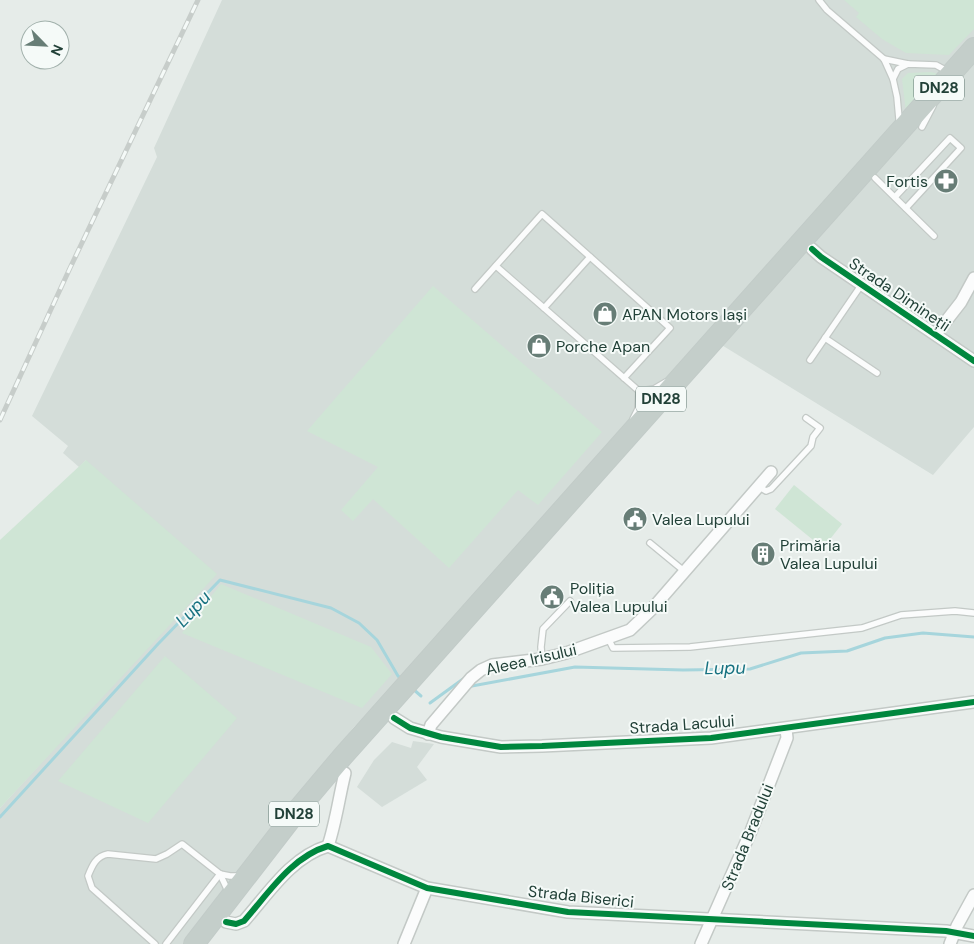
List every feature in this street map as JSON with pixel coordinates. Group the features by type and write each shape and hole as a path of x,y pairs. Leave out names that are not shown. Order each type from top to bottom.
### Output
{"highway":[{"name":"DN28","path":"194,944 300,807 407,694 875,178 913,127 952,80 974,48"},
{"name":"DN28","path":"424,675 622,443 688,370 913,127 974,67"},
{"name":"DN28","path":"209,944 309,815 394,718 407,694"}],"street":[{"name":"Strada Dimineții","path":"812,249 974,361"},
{"path":"936,334 961,302 974,278"},
{"name":"Aleea Irisului","path":"428,734 431,725 471,678 481,670 492,665 542,659 566,653 630,630 652,609 770,472"},
{"name":"Strada Lacului","path":"394,718 410,728 428,734 501,747 711,738 974,702"},
{"name":"Strada Bradului","path":"702,944 787,738 786,729"},
{"path":"226,922 236,924 244,921 301,858 314,850 328,846 346,773"},
{"name":"Strada Biserici","path":"328,846 427,888 568,912 946,931 952,939 974,936"},
{"path":"404,944 427,888"},
{"path":"952,939 974,895"}],"lane":[{"path":"819,0 827,10 884,59 893,79 899,119 913,127 938,101"},
{"path":"884,59 908,64 936,65 947,71 952,80"},
{"path":"893,79 898,69 908,64"},
{"path":"895,197 950,138 961,148 906,208"},
{"path":"875,178 934,236"},
{"path":"475,289 542,214 670,328 624,378"},
{"path":"544,308 590,257"},
{"path":"496,266 639,391 654,389 688,370"},
{"path":"810,360 862,284"},
{"path":"825,338 877,373"},
{"path":"622,443 638,409 639,391"},
{"path":"758,486 766,491 771,489 810,446 813,437 820,428 806,418"},
{"path":"650,543 684,571"},
{"path":"542,659 543,630 570,601"},
{"path":"608,638 613,648 690,647 862,628 901,614 955,611 974,612"},
{"path":"154,944 92,888 88,876 95,861 101,855 108,854 156,859 182,844 220,874 230,897"},
{"path":"220,874 238,876 248,873"},
{"path":"166,944 220,874"}],"shaded area":[{"path":"222,0 974,0 974,427 933,475 707,336 408,670 353,728 185,944 0,944 0,808 54,749 86,460 79,467 63,453 68,446 32,416 157,157 154,148"},
{"path":"413,741 434,744 417,767 427,780 382,807 357,787 374,760 392,742 411,748"}],"green space":[{"path":"844,0 974,0 974,29 949,55 906,53 882,39 856,17 859,13"},
{"path":"931,72 939,74 906,112 902,79 908,73"},
{"path":"433,286 602,432 538,505 518,490 449,568 373,499 353,521 341,510 378,467 307,431"},
{"path":"86,460 217,574 0,808 0,540"},
{"path":"794,485 842,524 823,548 775,509"},
{"path":"221,584 371,647 392,674 362,708 182,633"},
{"path":"165,656 237,718 148,823 58,781"}],"waterway":[{"name":"Lupu","path":"0,817 158,644 220,580 331,608 359,623 377,640 398,676 403,680"},
{"name":"Lupu","path":"472,686 575,667 683,670 750,669 801,653 847,651 885,638 923,633 974,637"},
{"name":"Lupu","path":"430,703 463,679"},
{"name":"Lupu","path":"413,689 421,696"}],"railway":[{"path":"0,420 198,0"}],"cycle path":[{"path":"812,249 974,361"},
{"path":"394,718 410,728 441,737 501,747 542,746 711,738 974,702"},
{"path":"226,922 236,924 244,921 291,867 315,851 328,846 427,888 568,912 946,931 974,936"}],"place":[{"name":"Fortis","path":"946,181"},
{"name":"APAN Motors Iași","path":"605,314"},
{"name":"Porche Apan","path":"539,346"},
{"name":"Valea Lupului","path":"635,519"},
{"name":"Primăria Valea Lupului","path":"763,554"},
{"name":"Poliția Valea Lupului","path":"552,597"}]}
